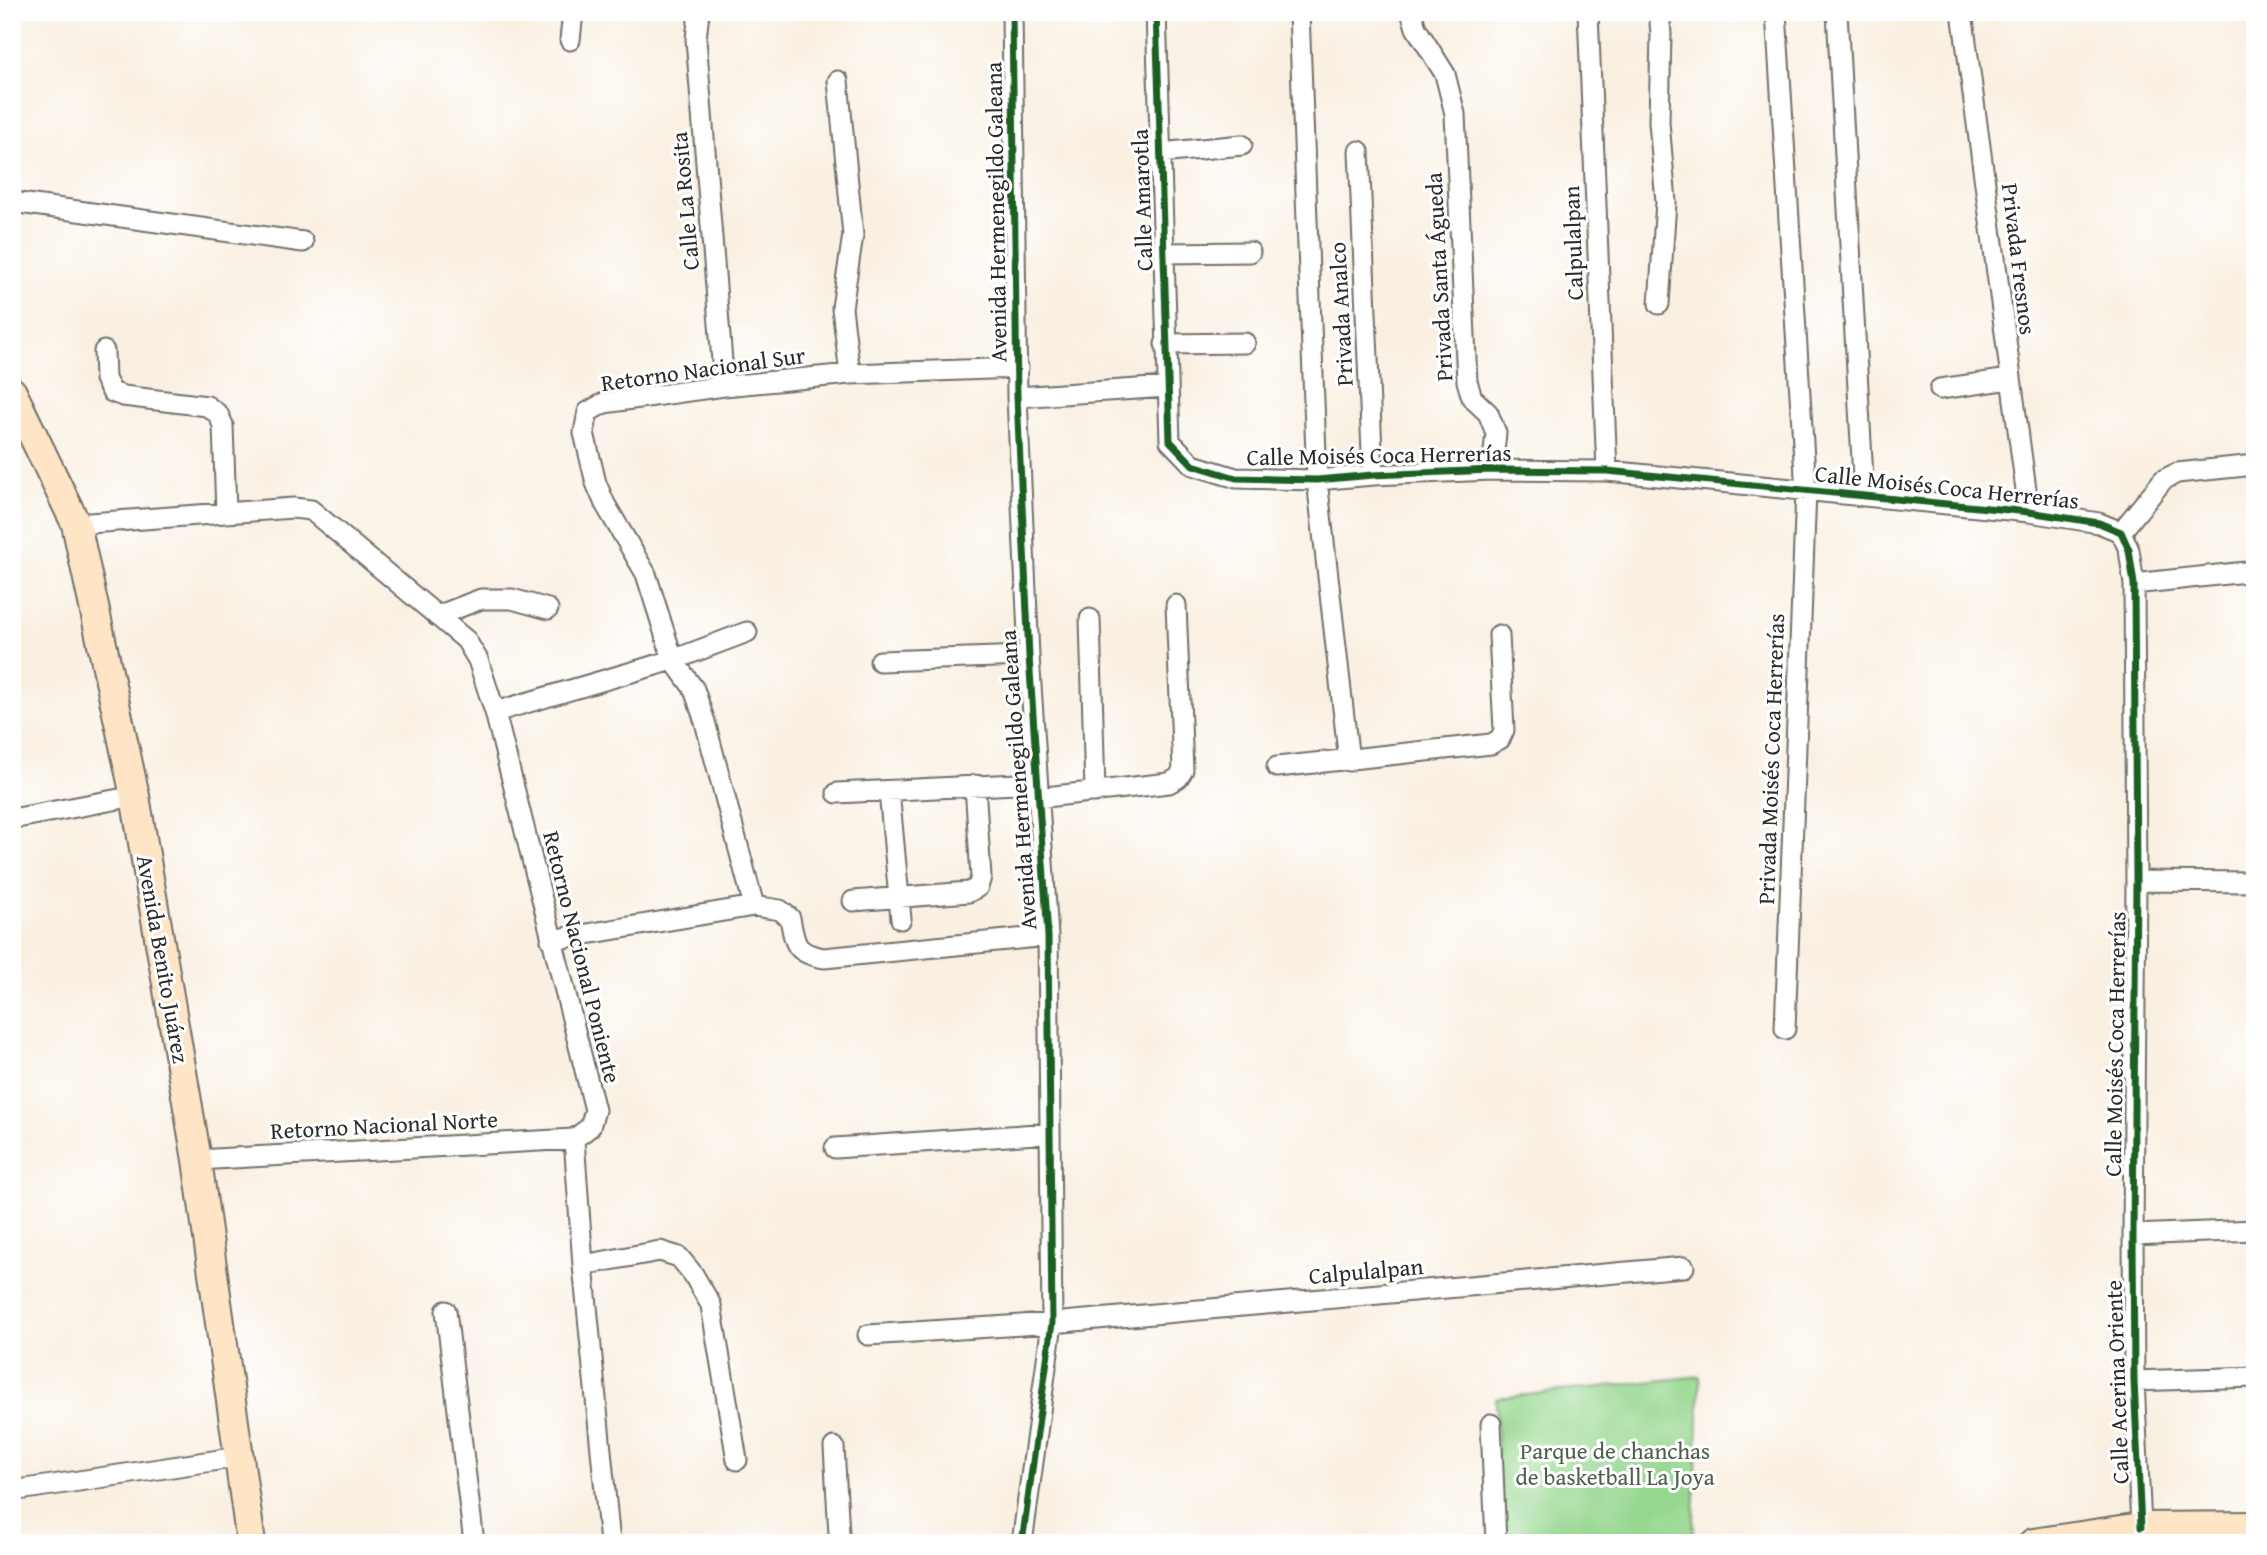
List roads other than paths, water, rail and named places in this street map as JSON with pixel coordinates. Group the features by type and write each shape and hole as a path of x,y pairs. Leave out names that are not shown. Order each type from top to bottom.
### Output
{"main road":[{"name":"Avenida Benito Juárez","path":"12,391 76,524 135,796 197,1160 251,1543"},
{"path":"2033,1543 2092,1539 2141,1527 2244,1532"}],"street":[{"path":"570,40 573,12"},
{"name":"Calle La Rosita","path":"699,12 696,38 724,386"},
{"name":"Avenida Hermenegildo Galeana","path":"1012,12 1017,397 1029,656 1048,936 1052,1324 1022,1543"},
{"name":"Calle Amarotla","path":"1156,12 1167,387"},
{"path":"1300,12 1317,480 1349,761"},
{"name":"Privada Santa Águeda","path":"1411,12 1416,28 1445,74 1455,114 1467,381 1472,398 1488,413 1496,433 1492,470"},
{"name":"Calpulalpan","path":"1588,12 1607,471"},
{"path":"1658,12 1661,34 1659,122 1666,202 1659,304"},
{"name":"Privada Moisés Coca Herrerías","path":"1776,12 1806,491 1785,1030"},
{"path":"1837,12 1864,496"},
{"name":"Privada Fresnos","path":"1962,12 2029,512"},
{"path":"838,81 853,235 842,308 850,374"},
{"path":"1160,153 1242,145"},
{"name":"Privada Analco","path":"1359,151 1373,475"},
{"path":"12,202 303,242"},
{"path":"1163,253 1250,252"},
{"path":"1165,344 1245,343"},
{"path":"104,351 105,379 112,392 123,396 207,406 218,414 223,425 226,513"},
{"name":"Retorno Nacional Sur","path":"754,906 698,700 673,660 646,574 605,504 596,483 584,433 588,412 604,403 724,386 850,374 1018,368"},
{"path":"1940,389 2010,379"},
{"path":"1017,397 1167,387"},
{"name":"Calle Moisés Coca Herrerías","path":"1167,387 1170,441 1193,465 1236,478 1317,480 1492,470 1607,471 2029,512 2099,523 2121,532 2129,550 2134,584 2136,880 2133,1235"},
{"path":"2121,532 2164,480 2178,473 2255,465"},
{"name":"Retorno Nacional Poniente","path":"76,524 293,508 311,510 466,640 478,660 495,712 595,1110 590,1127 574,1139"},
{"path":"2134,584 2255,571"},
{"path":"437,616 481,599 512,599 548,609"},
{"path":"837,793 975,785 1037,791 1095,792 1169,783 1183,771 1176,605"},
{"path":"1090,618 1095,792"},
{"path":"495,712 673,660 747,632"},
{"path":"1277,767 1491,744 1500,739 1504,730 1499,635"},
{"path":"880,661 1029,656"},
{"path":"853,901 969,892 978,887 981,877 975,785"},
{"path":"889,791 901,919"},
{"path":"12,819 135,796"},
{"path":"2136,880 2255,882"},
{"path":"551,940 754,906 780,909 790,918 794,942 806,955 824,958 1048,936"},
{"path":"835,1148 1050,1133"},
{"path":"574,1139 583,1265 610,1543"},
{"name":"Retorno Nacional Norte","path":"197,1160 574,1139"},
{"path":"2133,1235 2255,1230"},
{"name":"Calle Acerina Oriente","path":"2133,1235 2134,1381 2141,1527"},
{"path":"583,1265 660,1251 679,1257 694,1274 711,1305 737,1460"},
{"name":"Calpulalpan","path":"868,1335 1052,1324 1684,1266"},
{"path":"446,1311 474,1543"},
{"path":"2134,1381 2255,1377"},
{"path":"1491,1424 1496,1543"},
{"path":"834,1447 839,1534 837,1543"},
{"path":"12,1491 239,1457"}],"park label":[{"name":"Parque de chanchas de basketball La Joya","path":"1615,1464"}]}
